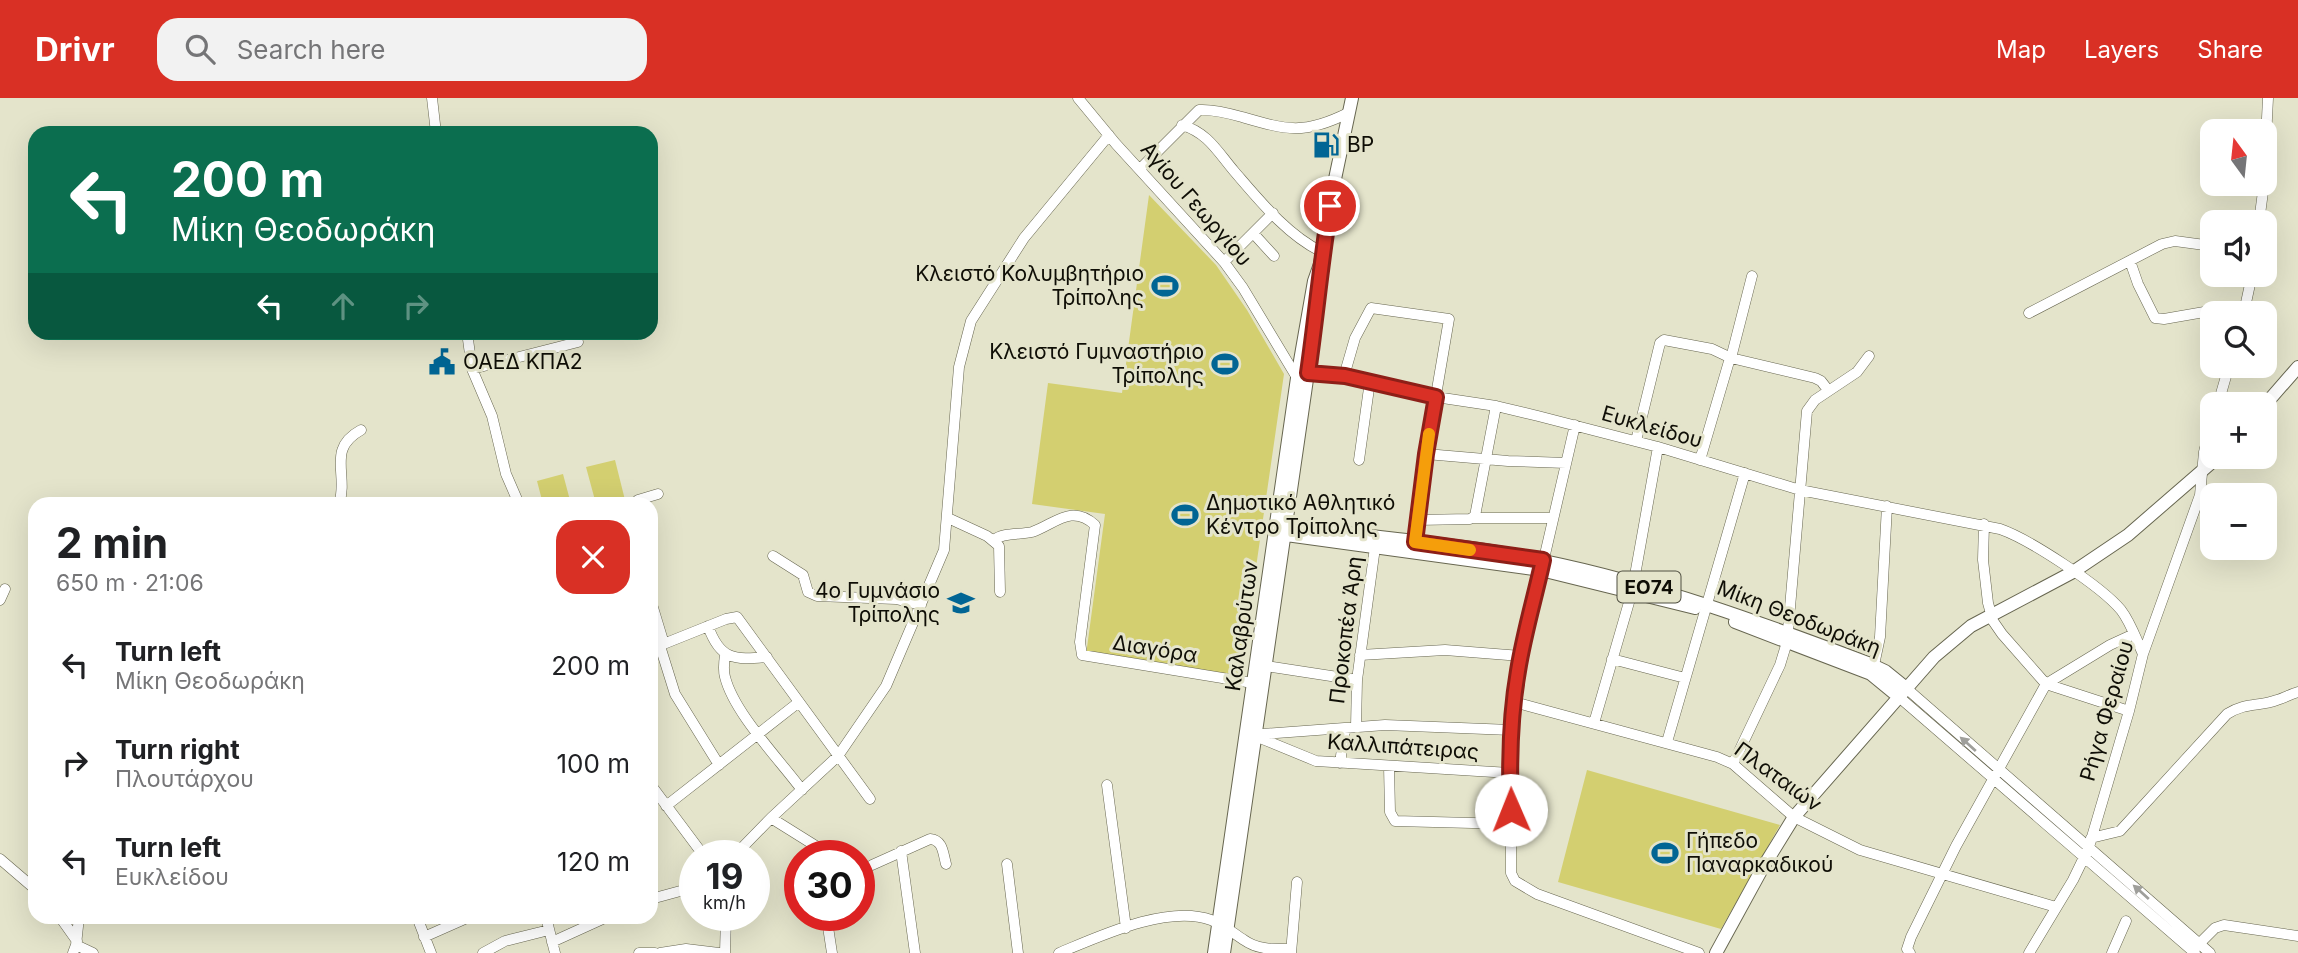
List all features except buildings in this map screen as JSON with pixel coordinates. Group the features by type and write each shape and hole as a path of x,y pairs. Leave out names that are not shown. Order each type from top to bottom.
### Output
{"main road":[{"name":"Καλαβρύτων","path":"1224,953 1224,927 1304,378 1314,281 1321,258 1352,98"},
{"path":"2276,392 2298,367"},
{"path":"1716,953 1794,817 1934,657 1956,638 2073,572 2128,535 2205,469"},
{"name":"Καλαβρύτων","path":"1258,684 1266,666 1281,530"},
{"name":"Μίκη Θεοδωράκη","path":"1281,530 1542,565"},
{"name":"Μίκη Θεοδωράκη","path":"1376,541 1415,542 1542,565 1705,607 1788,638 1874,665 1902,692"},
{"name":"Μίκη Θεοδωράκη","path":"1788,638 1875,676 1902,692"},
{"name":"Καλαβρύτων","path":"1214,953 1224,927"}],"street":[{"path":"432,98 435,126"},
{"name":"Αγίου Γεωργίου","path":"1078,98 1224,262 1304,378"},
{"path":"2267,119 2268,98"},
{"path":"1140,169 1195,113 1205,110 1297,130 1321,125 1348,113"},
{"path":"1182,125 1204,134 1273,213 1321,258"},
{"path":"750,840 838,756 886,686 944,550 958,367 971,321 1024,238 1109,135"},
{"path":"1224,262 1273,213"},
{"path":"1253,233 1273,256"},
{"path":"2029,313 2169,242 2200,245"},
{"path":"2130,261 2155,318 2200,313"},
{"path":"1700,460 1752,276"},
{"path":"1345,376 1355,338 1371,309 1449,319 1426,454 1415,542"},
{"path":"468,340 472,369 492,416 506,474 516,497"},
{"path":"1636,441 1661,341 1712,349 1731,358 1815,378 1828,390"},
{"path":"472,369 578,342"},
{"path":"1733,764 1780,665 1788,638 1807,411 1815,400 1857,372 1869,356"},
{"name":"Ευκλείδου","path":"1304,378 1345,376 1436,397 1496,407 1658,447 1800,490 1984,524 2015,535 2073,572 2114,603 2126,618 2143,653"},
{"path":"1359,460 1370,382"},
{"path":"1473,518 1476,514 1496,407"},
{"path":"1574,425 1521,656 1514,702 1510,773 1511,873 1515,881 1522,886 1597,917 1699,953"},
{"path":"341,497 342,446 361,430"},
{"path":"1594,723 1633,587 1658,447"},
{"path":"1426,454 1486,460 1566,463"},
{"name":"Ρήγα Φεραίου","path":"2029,953 2088,848 2143,653 2193,519 2200,495 2202,469"},
{"path":"1667,742 1745,473"},
{"path":"648,497 658,494"},
{"path":"1874,665 1880,637 1887,506"},
{"name":"Διαγόρα","path":"994,540 1001,536 1038,530 1065,516 1084,518 1095,525 1080,642 1082,655 1258,684"},
{"path":"948,517 994,540 1000,550 1000,592"},
{"path":"1417,520 1553,518"},
{"path":"1984,524 1983,560 1991,616 2002,634 2046,684 2129,710"},
{"name":"Προκοπέα Άρη","path":"1340,763 1351,728 1376,541"},
{"path":"774,556 803,575 807,589 813,595 828,598 896,599 921,604"},
{"path":"0,600 5,589"},
{"path":"719,765 675,694 658,646 737,617 870,799"},
{"path":"708,626 725,655 736,658 766,657"},
{"path":"1910,953 1907,948 1911,937 1943,873 2046,684 2110,645 2134,634"},
{"path":"1360,655 1445,650 1521,656"},
{"path":"725,655 723,673 730,691 758,734 802,790"},
{"path":"1612,659 1685,678"},
{"path":"1266,666 1357,681"},
{"name":"Μίκη Θεοδωράκη","path":"1902,692 1995,775 2088,848 2195,950 2210,953"},
{"path":"2088,848 2120,831 2227,714 2237,708 2275,701 2298,692"},
{"path":"666,806 799,702"},
{"name":"Πλαταιών","path":"1514,702 1717,757 1733,764 1794,817 1860,850 2056,907"},
{"path":"1251,736 1393,725 1511,730"},
{"name":"Καλλιπάτειρας","path":"1251,736 1308,759 1510,773"},
{"path":"1389,766 1392,819 1401,823 1511,824"},
{"path":"1107,785 1126,928"},
{"path":"658,795 692,840"},
{"path":"771,818 806,840"},
{"path":"875,864 925,840 934,839 941,846 946,864"},
{"path":"901,851 915,953"},
{"path":"0,859 28,883"},
{"path":"1007,864 1018,953"},
{"path":"1059,953 1126,928 1171,917 1208,919 1252,945 1291,951 1297,882"},
{"path":"658,897 679,891"},
{"path":"2112,953 2126,921"},
{"path":"64,924 75,946 93,953"},
{"path":"75,946 78,924"},
{"path":"419,924 432,953"},
{"path":"424,937 453,924"},
{"path":"548,924 555,953"},
{"path":"552,942 592,924"},
{"path":"2195,950 2215,928 2224,925 2298,936"},
{"path":"483,953 505,941 549,930"},
{"path":"725,953 726,931"},
{"path":"829,931 832,953"},
{"path":"660,953 681,949 719,953"},
{"path":"639,953 655,953"}],"shaded area":[{"name":"Δημοτικό Αθλητικό Κέντρο Τρίπολης","path":"1149,195 1216,265 1247,310 1284,374 1240,678 1086,655 1105,514 1032,504 1048,383 1122,393"},
{"path":"615,460 624,497 594,497 586,467"},
{"path":"563,474 569,497 541,497 537,481"},
{"name":"Γήπεδο Παναρκαδικού","path":"1587,770 1780,825 1721,929 1558,882"}],"slow traffic":[{"path":"1429,434 1415,542 1470,550"}],"place":[{"name":"BP","path":"1326,145"},
{"name":"Κλειστό Κολυμβητήριο Τρίπολης","path":"1165,286"},
{"name":"ΟΑΕΔ ΚΠΑ2","path":"442,362"},
{"name":"Κλειστό Γυμναστήριο Τρίπολης","path":"1225,364"},
{"name":"Δημοτικό Αθλητικό Κέντρο Τρίπολης","path":"1185,515"},
{"name":"4ο Γυμνάσιο Τρίπολης","path":"961,603"},
{"name":"Γήπεδο Παναρκαδικού","path":"1665,853"}],"route":[{"path":"1330,206 1320,261 1321,281 1308,373 1335,374 1436,397 1415,542 1543,560 1521,656 1514,702 1511,730 1511,810"}]}
